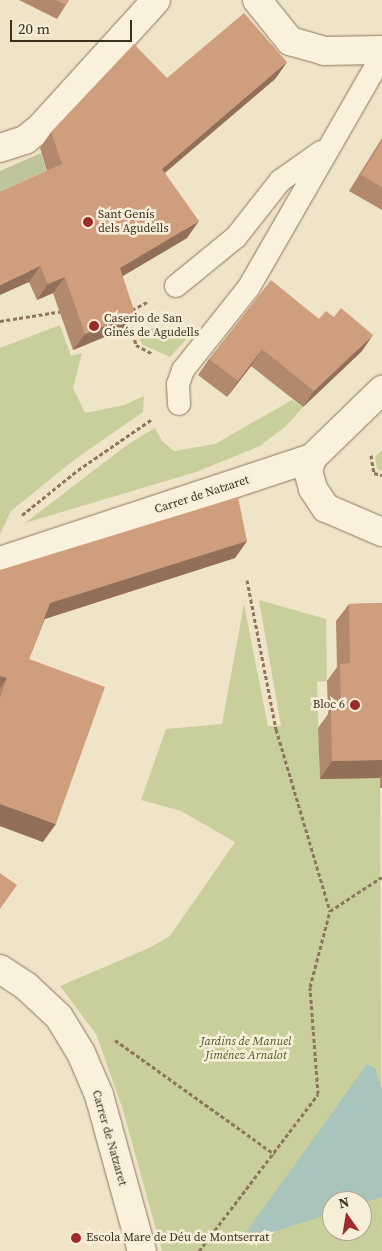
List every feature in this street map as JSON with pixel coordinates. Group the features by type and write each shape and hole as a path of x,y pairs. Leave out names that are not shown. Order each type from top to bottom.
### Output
{"street":[{"path":"0,148 25,140 41,127 156,0"},
{"path":"257,0 290,41 324,50 382,50"},
{"name":"Carrer de Natzaret","path":"0,561 312,458 382,390"},
{"path":"312,458 308,471 313,489 326,508 382,532"},
{"name":"Carrer de Natzaret","path":"0,969 26,986 59,1017 81,1053 99,1095 142,1251"}],"lane":[{"path":"178,404 178,384 183,370 249,287 382,56"},
{"path":"176,286 236,238 280,181 330,146"}],"path":[{"path":"130,302 131,327"},
{"path":"0,321 9,317 45,316 70,310"},
{"path":"18,518 93,459 144,423 178,404"},
{"path":"371,455 374,472 382,475"},
{"path":"199,1251 318,1094 310,987 330,911 276,730 247,580"},
{"path":"330,911 382,877"},
{"path":"113,1038 274,1154"}],"green space":[{"path":"41,153 50,181 0,203 0,171"},
{"path":"60,325 71,356 82,353 73,388 85,413 124,405 144,396 143,412 74,460 11,511 0,534 0,348"},
{"path":"197,327 170,357 143,345 140,340 139,329"},
{"path":"292,400 303,407 286,426 260,446 196,472 25,523 127,445 155,428 162,441 174,451 215,444"},
{"path":"382,450 382,471 377,469 375,457"},
{"name":"Jardins de Manuel Jiménez Arnalot","path":"259,600 326,619 327,681 317,682 320,779 380,778 382,1251 162,1251 122,1107 96,1034 60,986 149,948 170,936 235,842 181,811 141,800 166,729 222,724 244,604 268,726 281,726"}],"water":[{"path":"367,1064 375,1068 382,1089 382,1197 372,1200 372,1191 322,1191 322,1216 255,1238 247,1231"}],"building":[{"path":"56,0 69,0 66,5"},
{"path":"244,13 287,62 162,169 199,221 120,268 135,313 85,334 65,277 48,284 40,266 0,285 0,192 62,164 51,132 134,44 167,78"},
{"path":"382,140 382,187 361,175"},
{"path":"271,280 319,319 326,311 334,317 341,308 373,335 314,391 262,349 238,381 209,359"},
{"path":"238,497 247,541 50,603 29,659 105,687 56,824 0,804 0,698 7,678 0,676 0,570"},
{"name":"Bloc 6","path":"382,603 382,760 332,761 331,710 341,710 340,664 350,663 349,604"},
{"path":"0,873 17,885 0,909"}],"place":[{"name":"Sant Genís dels Agudells","path":"88,222"},
{"name":"Caserio de San Ginés de Agudells","path":"94,326"},
{"name":"Bloc 6","path":"355,705"},
{"name":"Escola Mare de Déu de Montserrat","path":"76,1238"}]}
